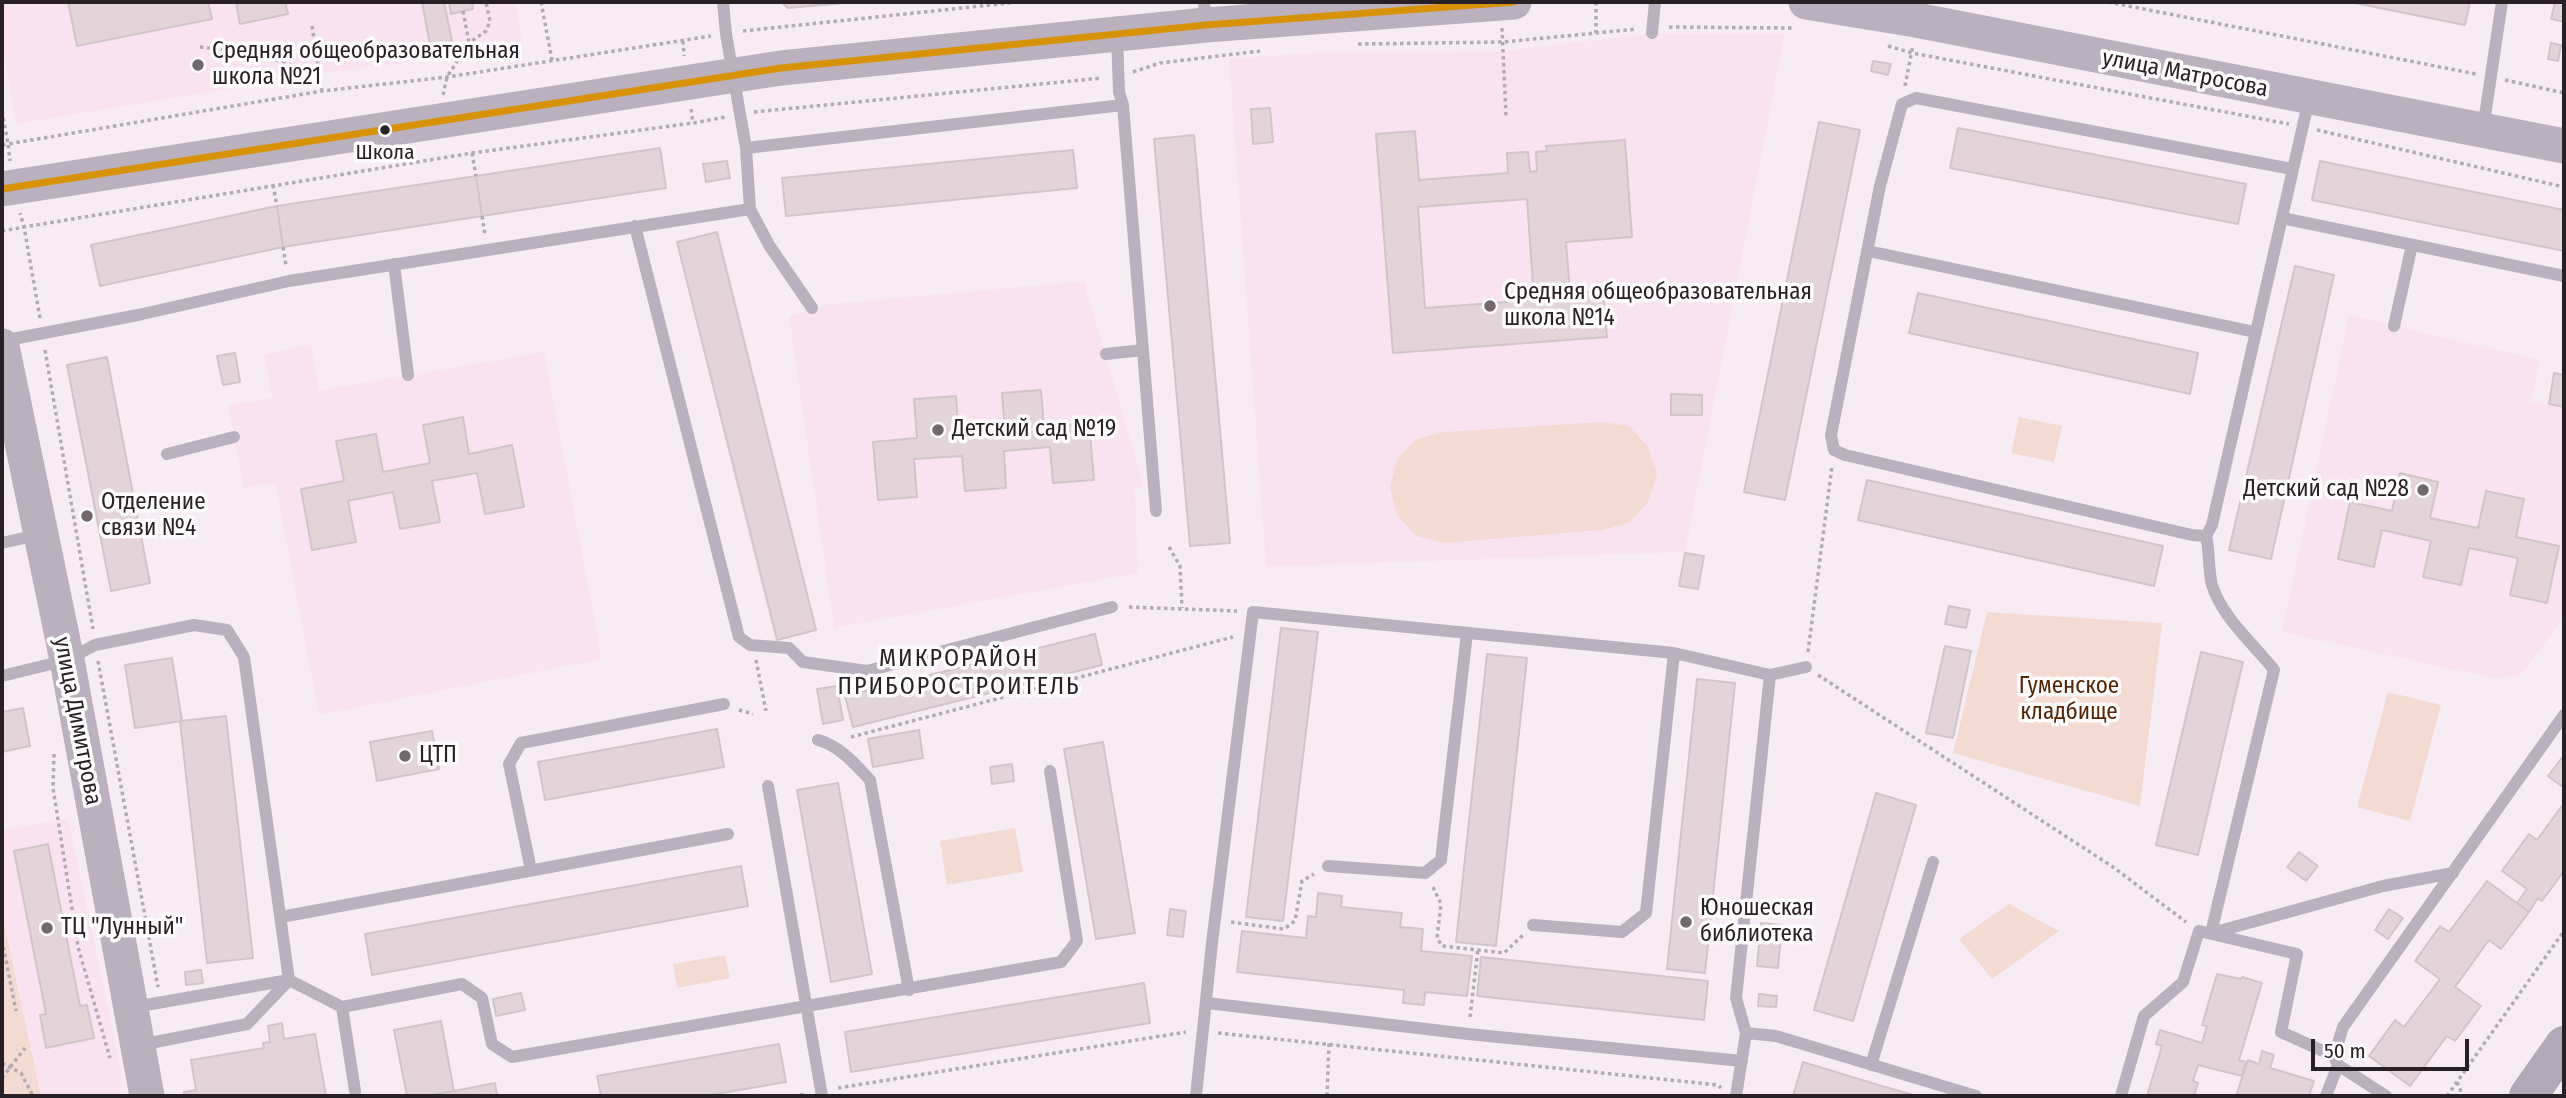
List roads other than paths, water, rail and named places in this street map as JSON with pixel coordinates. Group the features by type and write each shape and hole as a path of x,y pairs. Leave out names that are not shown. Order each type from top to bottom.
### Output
{"main road":[{"path":"2,189 734,74 1117,35 1205,13 1507,2"},
{"name":"улица Матросова","path":"1805,16 1916,20 2306,113 2482,130 2564,146"},
{"name":"улица Димитрова","path":"2,344 41,534 81,653 146,1005 126,1057 147,1096"},
{"path":"2528,1096 2564,1045"}],"lane":[{"path":"723,2 746,148 750,209 769,245 812,308"},
{"path":"1653,30 1655,2"},
{"path":"2482,130 2502,2"},
{"path":"1117,35 1156,511"},
{"path":"2206,536 1952,480 1845,455 1834,450 1831,435 1880,186 1902,104 1916,98 2292,169"},
{"path":"746,148 1123,105"},
{"path":"2121,1096 2144,1016 2183,982 2205,932 2274,670 2225,614 2211,584 2210,553 2206,536 2212,525 2306,113"},
{"path":"2,344 289,281 750,209"},
{"path":"2282,218 2564,276"},
{"path":"635,226 738,637 750,645 789,648 803,662 867,671 1112,607"},
{"path":"2393,326 2412,245"},
{"path":"1868,251 2255,332"},
{"path":"394,264 408,375"},
{"path":"1106,354 1143,349"},
{"path":"167,454 234,438"},
{"path":"2,543 41,534"},
{"path":"1196,1096 1253,612 1674,653 1770,675 1806,667"},
{"path":"2,676 194,625 227,630 243,657 289,980"},
{"path":"1328,866 1425,873 1441,860 1467,633"},
{"path":"1533,925 1622,932 1646,914 1674,653"},
{"path":"1730,1093 1742,1061 1746,1033 1735,998 1770,675"},
{"path":"531,870 509,764 521,743 724,704"},
{"path":"2326,1096 2343,1027 2564,715"},
{"path":"823,742 853,761 870,780 909,990"},
{"path":"146,1005 289,980 342,1007 462,984 482,998 492,1044 512,1057 1061,962 1077,941 1050,771"},
{"path":"768,786 822,1094"},
{"path":"281,917 728,834"},
{"path":"1871,1065 1933,862"},
{"path":"2205,932 2383,886 2453,873"},
{"path":"2205,932 2297,954 2281,1032 2336,1060 2386,1096"},
{"path":"126,1057 247,1024 289,980"},
{"path":"1207,1003 1468,1034 1742,1061"},
{"path":"342,1007 355,1091"},
{"path":"1746,1033 1776,1036 1976,1096"}],"place":[{"name":"Средняя общеобразовательная школа №21","path":"198,65"},
{"name":"Школа","path":"385,130"},
{"name":"Средняя общеобразовательная школа №14","path":"1490,306"},
{"name":"Детский сад №19","path":"938,430"},
{"name":"Детский сад №28","path":"2423,490"},
{"name":"Отделение связи №4","path":"87,516"},
{"name":"ЦТП","path":"405,756"},
{"name":"Юношеская библиотека","path":"1686,922"},
{"name":"ТЦ \"Лунный\"","path":"47,928"}],"district":[{"name":"МИКРОРАЙОН ПРИБОРОСТРОИТЕЛЬ","path":"959,673"}],"park label":[{"name":"Гуменское кладбище","path":"2069,700"}]}
